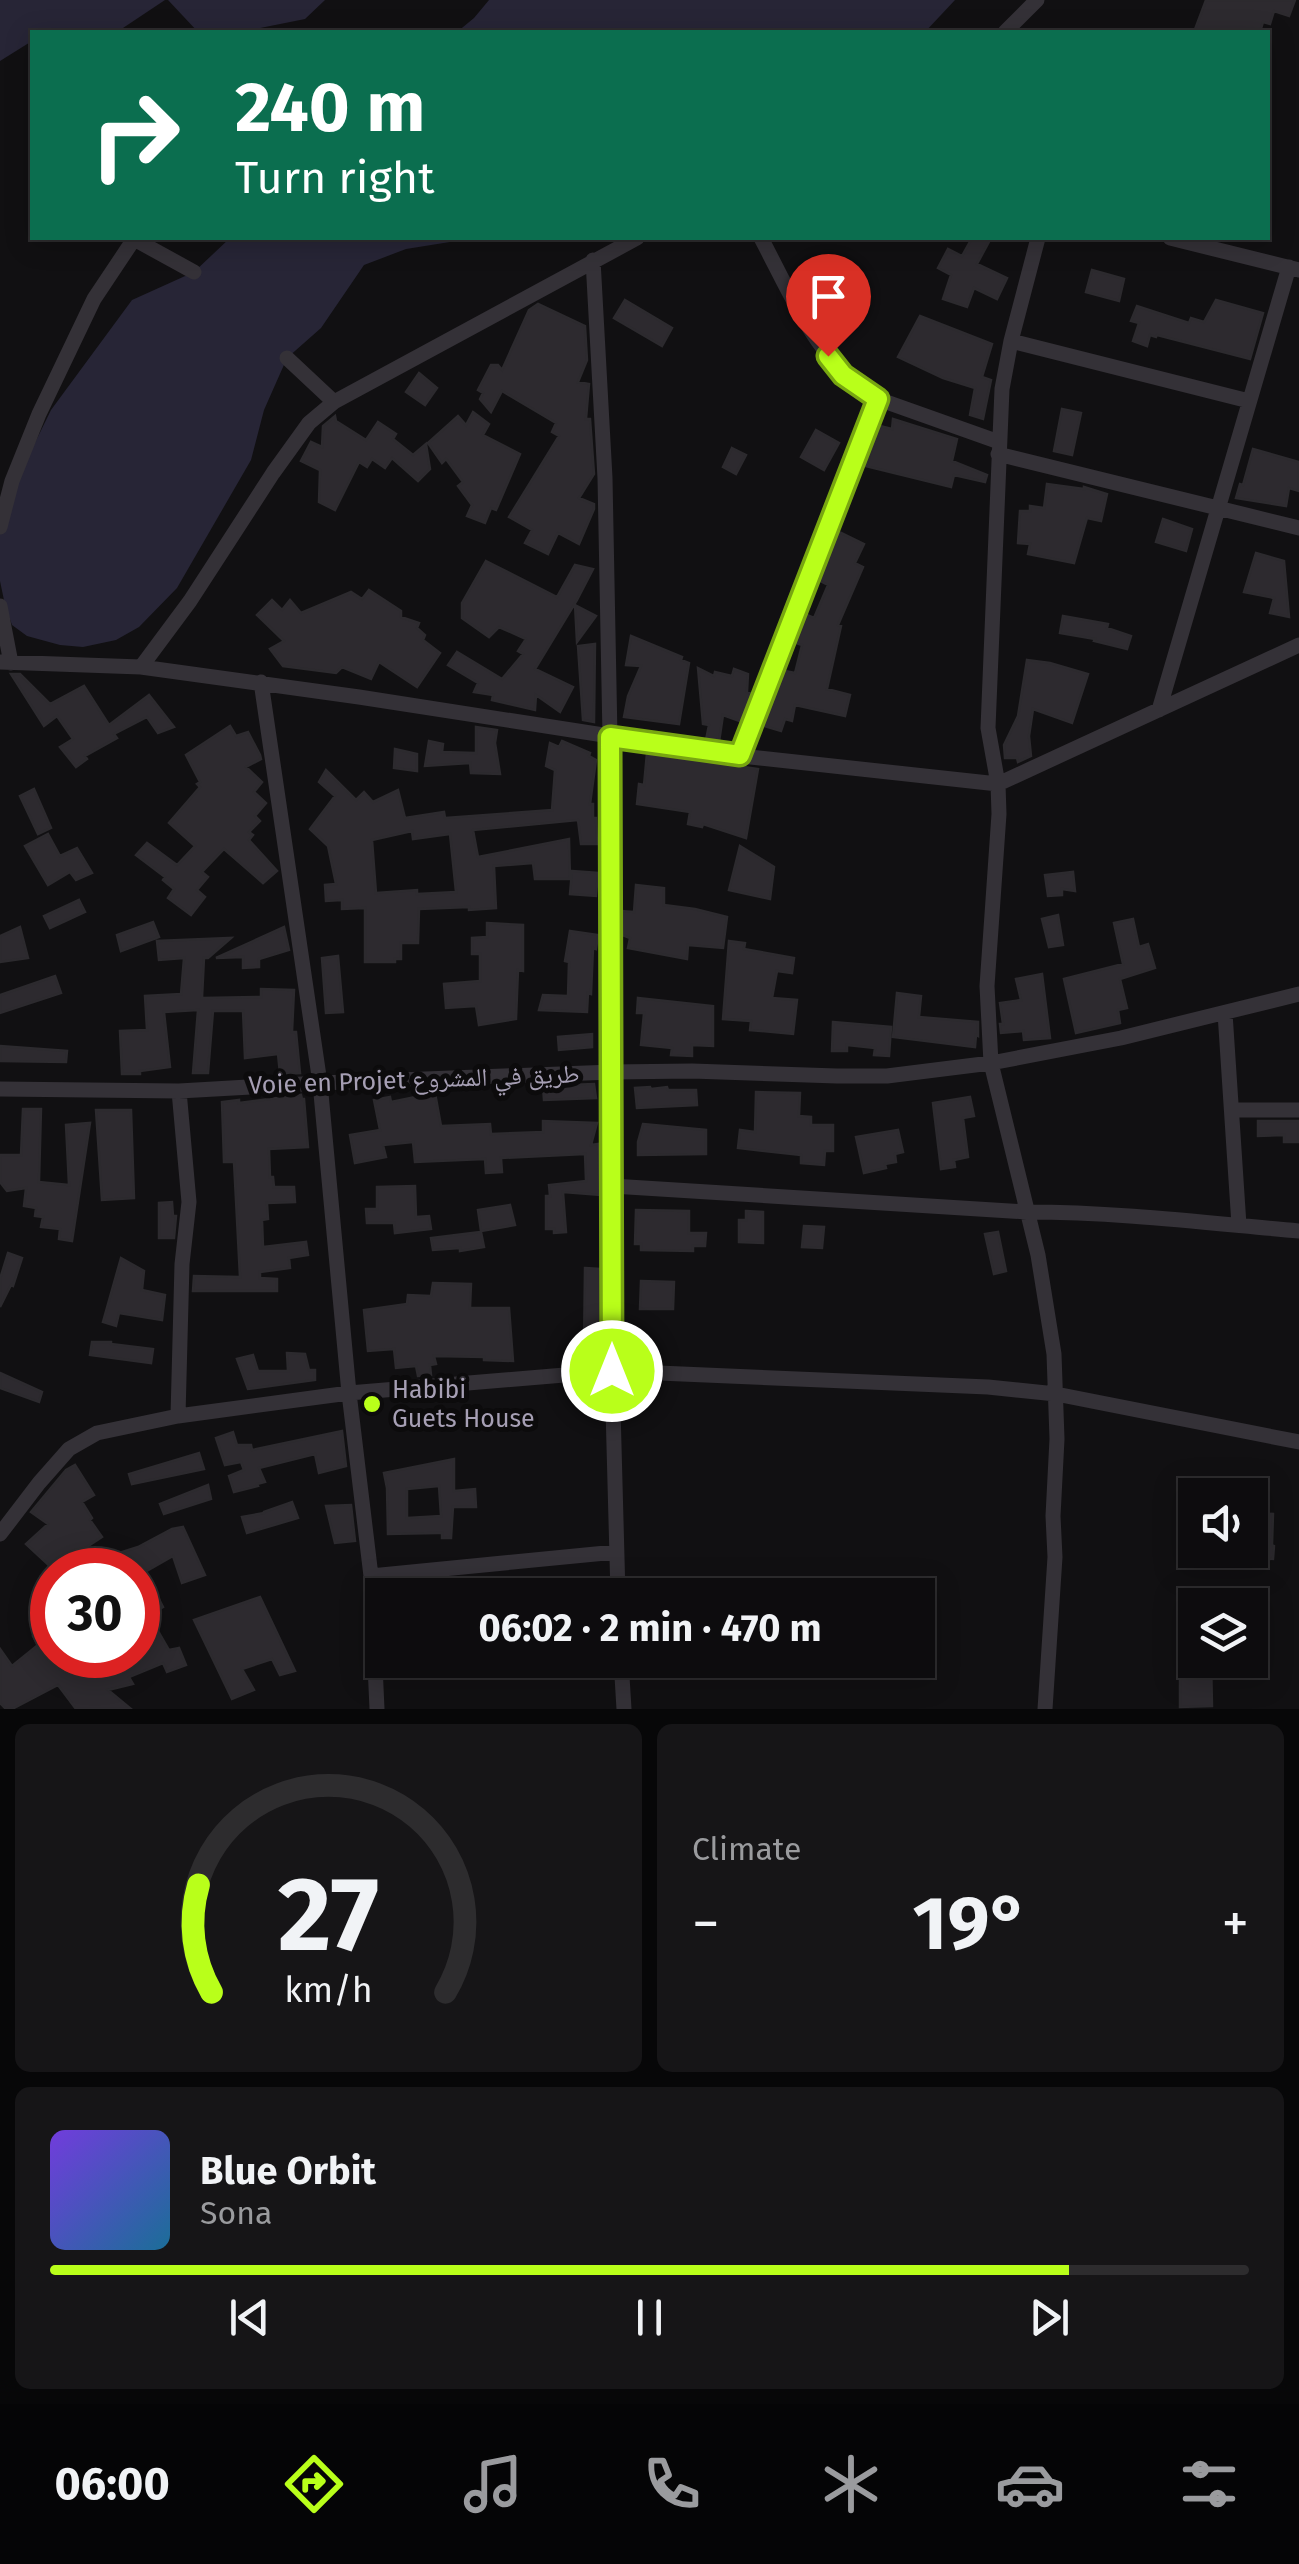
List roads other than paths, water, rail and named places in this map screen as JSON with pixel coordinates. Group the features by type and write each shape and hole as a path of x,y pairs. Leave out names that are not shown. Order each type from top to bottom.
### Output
{"street":[{"path":"1015,29 1037,0"},
{"path":"0,527 12,481 39,414 94,299 133,240"},
{"path":"136,240 194,272"},
{"path":"141,666 190,601 272,472 309,423 334,402 633,240"},
{"path":"762,240 813,336 843,375 878,399 998,448 1299,528"},
{"path":"1037,240 1011,340 1002,389 998,448 988,728 1000,814 987,986 991,1062 1047,1299 1054,1354 1055,1557 1044,1709"},
{"path":"1159,710 1250,401 1294,269 1178,240"},
{"path":"593,260 605,478 610,737 612,1371 617,1578"},
{"path":"1011,340 1250,401"},
{"path":"288,358 334,402"},
{"path":"740,755 878,399"},
{"path":"0,606 6,662 141,666 740,755 998,784 1299,645"},
{"path":"260,682 320,1082 349,1394 372,1576 377,1709"},
{"name":"Voie en Projet طريق في المشروع","path":"0,1089 179,1091 612,1072 887,1076 1120,1038 1299,994"},
{"path":"1225,1013 1240,1225"},
{"path":"178,1416 182,1264 190,1202 179,1091"},
{"path":"1232,1110 1299,1110"},
{"path":"612,1186 1074,1212 1299,1231"},
{"path":"0,1534 70,1449 97,1433 178,1416 349,1394 612,1371 988,1387 1056,1394 1299,1442"},
{"path":"372,1576 616,1552"},
{"path":"622,1678 624,1709"}],"place":[{"name":"Habibi Guets House","path":"372,1404"}]}
